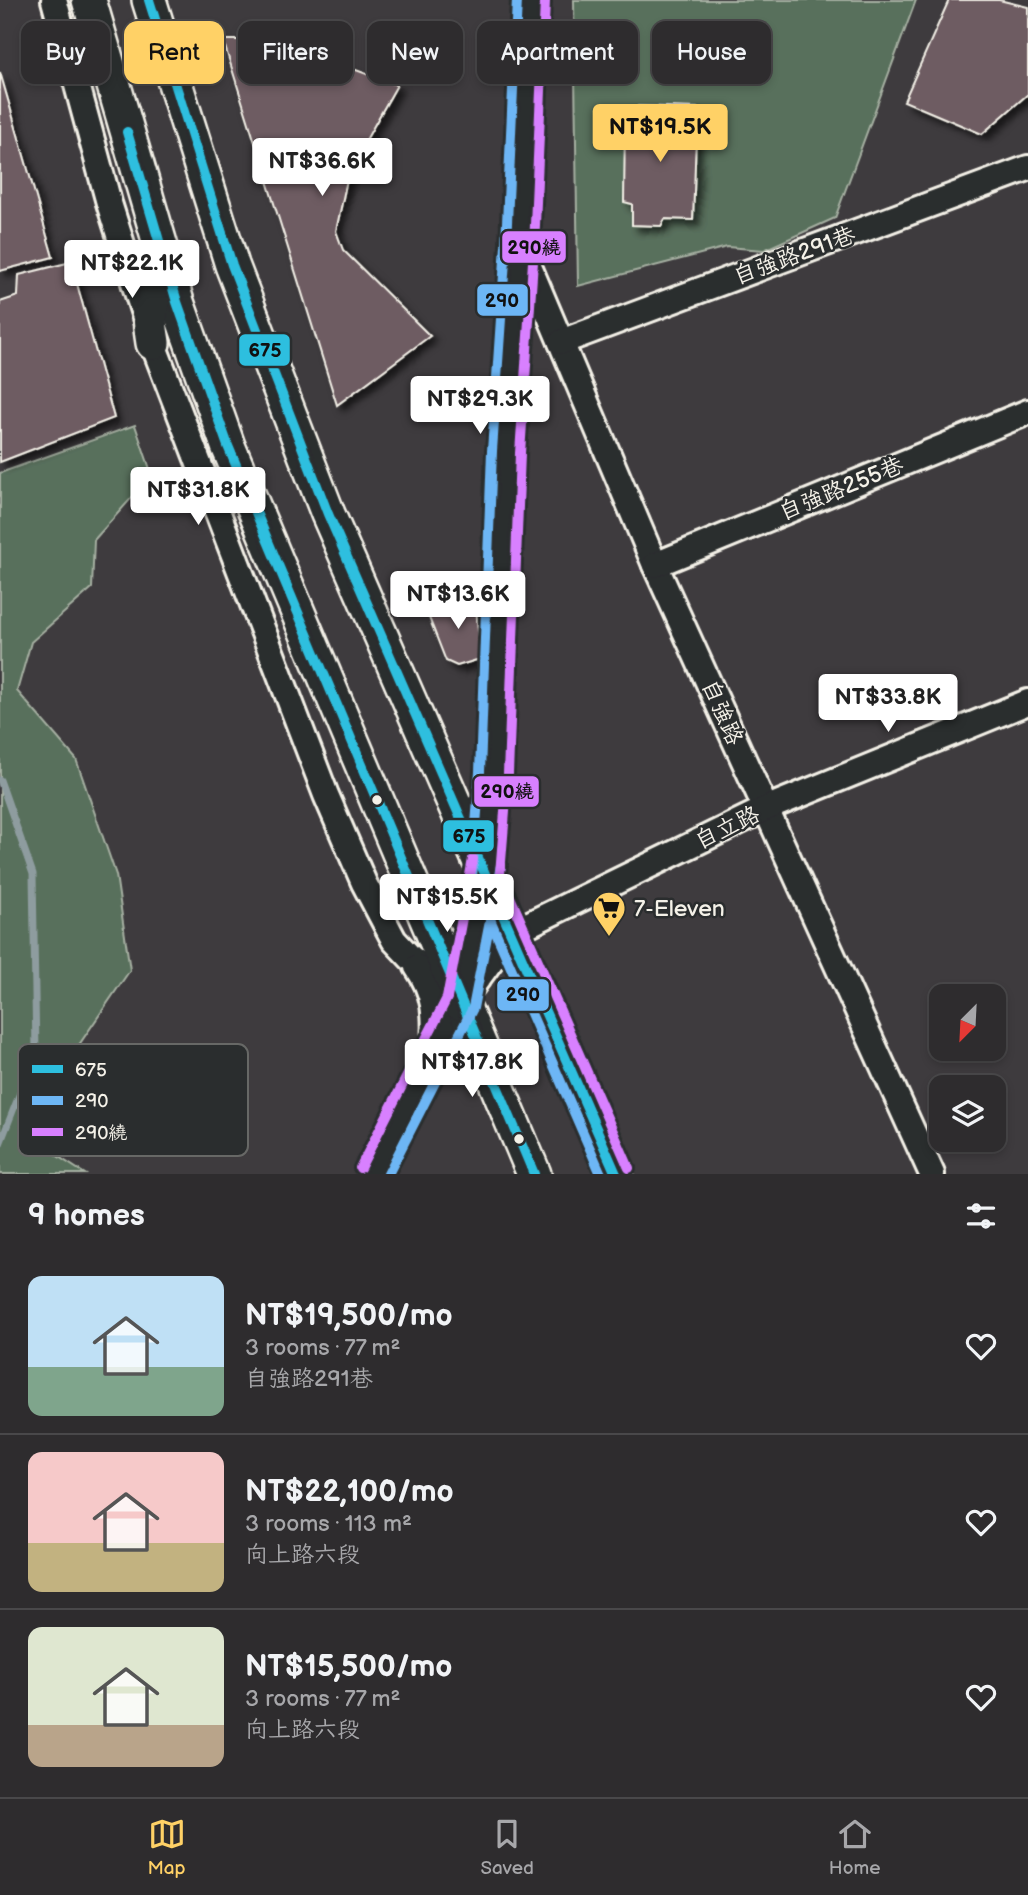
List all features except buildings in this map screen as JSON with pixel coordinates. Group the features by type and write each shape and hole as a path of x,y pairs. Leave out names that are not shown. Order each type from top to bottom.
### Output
{"main road":[{"path":"89,0 183,320 228,446 534,1174"},
{"path":"149,0 232,265 328,514 616,1174"},
{"name":"自強路","path":"458,997 486,876 494,773 506,452 520,246 531,0"},
{"path":"153,343 151,314 158,277 155,261 161,249"}],"street":[{"path":"54,0 124,251 153,343 326,795 364,883 394,940 411,958 458,997"},
{"name":"自強路291巷","path":"561,342 1028,168"},
{"name":"自強路","path":"520,246 655,565 932,1174"},
{"path":"124,251 139,276 156,292 167,297 183,320"},
{"name":"自強路255巷","path":"655,565 1028,412"},
{"name":"自立路","path":"372,1174 433,1058 458,997 511,933 765,808 1028,702"},
{"path":"411,958 429,985 436,1013 433,1058"}],"green space":[{"path":"574,0 916,0 835,218 764,250 727,247 578,286 575,84 638,84 638,21 574,21"},
{"path":"135,425 152,475 94,540 92,588 31,642 17,691 76,759 116,875 130,970 80,1044 18,1044 18,1156 58,1156 85,1174 0,1174 0,473"}],"waterway":[{"path":"0,780 33,874 36,1044"},
{"path":"0,1144 18,1098"}],"transit line":[{"name":"675","path":"149,0 232,265 328,514 616,1174"},
{"name":"290","path":"517,0 506,245 492,451 480,772 472,878 601,1174"},
{"name":"290繞","path":"545,1 534,247 520,453 508,774 500,874 629,1168"},
{"name":"675","path":"127,132 177,302 228,446 534,1174"},
{"name":"290繞","path":"360,1168 447,998 473,859"},
{"name":"290","path":"388,1174 473,1008 501,865"}],"place":[{"name":"7-Eleven","path":"609,938"}]}
